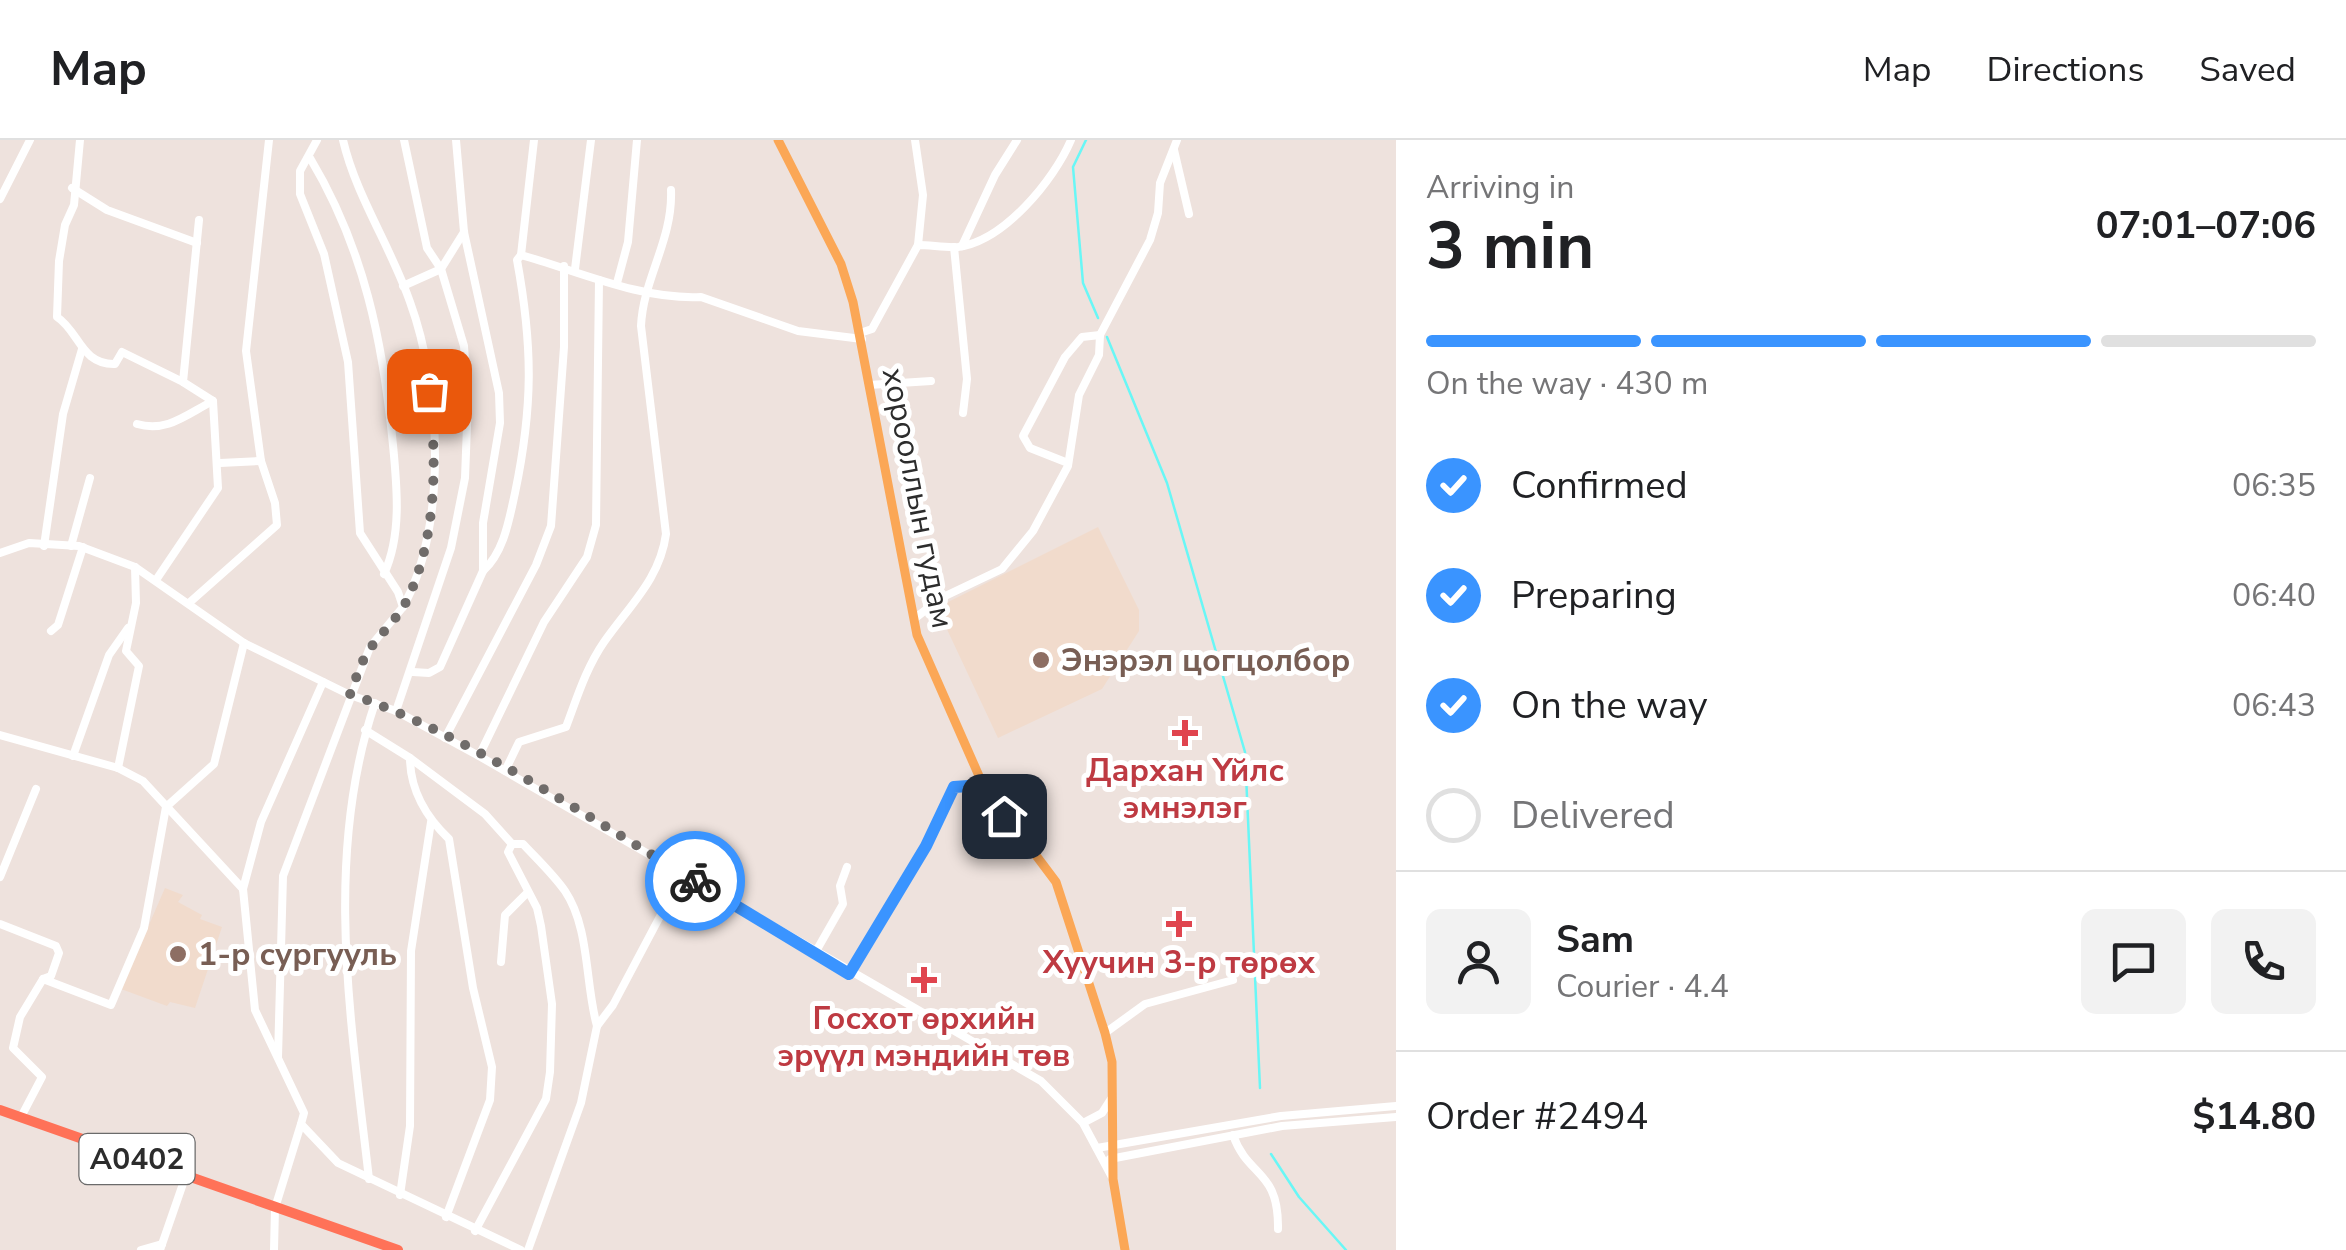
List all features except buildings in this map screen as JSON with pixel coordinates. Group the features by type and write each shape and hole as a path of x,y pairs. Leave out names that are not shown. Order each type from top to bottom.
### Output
{"highway":[{"name":"A0402","path":"0,1110 398,1250"}],"main road":[{"name":"хорооллын гудам","path":"778,140 840,264 861,336 914,619 983,785 1056,882 1105,1033 1113,1095 1113,1179 1125,1250"}],"street":[{"path":"0,199 30,140"},
{"path":"80,140 72,188 74,206 65,225 58,261 61,290 57,317 69,324 82,349 102,364 114,364 122,352 212,401"},
{"path":"189,603 276,526 275,503 261,461 246,352 269,140"},
{"path":"318,140 300,171 300,194 324,254 348,362 360,534 402,607"},
{"path":"278,1057 283,876 370,648 402,607 418,569 430,515 434,451 422,336 343,140"},
{"path":"396,712 443,580 466,478 464,346 440,269 420,226 404,140"},
{"path":"456,140 464,232 499,393 500,424 483,523 483,572"},
{"path":"412,672 429,673 440,667 483,572 492,564 504,535 528,440 531,399 516,260 522,255 534,140"},
{"path":"575,269 592,140"},
{"path":"618,283 628,242 637,140"},
{"path":"522,255 575,269 599,280 700,297 798,330 861,336 872,329 918,245 924,195 915,140"},
{"path":"964,414 967,379 958,247 1017,140"},
{"path":"918,245 958,247 1004,229 1064,156 1071,140"},
{"path":"1175,144 1189,214"},
{"path":"914,619 941,598 1002,569 1033,530 1068,462 1073,414 1099,355 1100,335 1150,240 1158,213 1160,183 1175,144"},
{"path":"310,158 327,186 351,246 385,354 398,491 392,557 384,574"},
{"path":"72,188 85,201 197,243"},
{"path":"506,771 519,742 566,728 594,658 644,590 664,551 666,534 640,326 644,290 664,246 672,190"},
{"path":"182,382 199,220"},
{"path":"404,286 440,269 464,232"},
{"path":"445,738 521,595 551,526 564,347 564,266"},
{"path":"479,756 544,622 592,545 596,524 599,280"},
{"path":"1068,462 1030,448 1023,436 1065,357 1082,337 1100,335"},
{"path":"44,546 63,414 82,349"},
{"path":"869,386 930,380"},
{"path":"138,424 154,429 167,426 212,401"},
{"path":"156,580 218,488 220,463 212,401"},
{"path":"220,463 261,461"},
{"path":"71,546 90,478"},
{"path":"0,553 29,543 83,547 135,567 244,643 396,712 506,771 849,974 1040,1081 1083,1122 1113,1179"},
{"path":"51,632 58,625 83,547"},
{"path":"118,768 139,666 126,652 135,567"},
{"path":"73,756 110,655 132,622"},
{"path":"43,979 111,1005 144,928 166,807 214,764 244,643"},
{"path":"274,1250 275,1208 304,1113 255,1010 244,890 261,822 323,682"},
{"path":"369,1179 345,933 346,842 358,751 375,703"},
{"path":"301,1124 338,1163 475,1231 524,1250 582,1103 597,1026 587,992 577,922 567,893 523,844 512,844 485,814 365,730"},
{"path":"0,735 118,768 143,781 244,890"},
{"path":"410,758 410,777 431,822 449,840 463,933 492,1067 490,1100 446,1217"},
{"path":"849,974 926,846 954,787 983,785"},
{"path":"0,878 4,856 36,789"},
{"path":"400,1195 410,1126 411,950 431,822"},
{"path":"475,1231 546,1100 552,1004 537,908 508,852 512,844"},
{"path":"815,953 843,904 840,886 847,867"},
{"path":"597,1026 614,1005 683,874"},
{"path":"501,962 505,915 528,892"},
{"path":"0,924 56,946 59,953 52,976 43,979 14,1032 13,1048 42,1078 21,1118"},
{"path":"1105,1033 1145,1004 1233,980"},
{"path":"1083,1122 1102,1113 1113,1095"},
{"path":"1096,1148 1281,1116 1396,1106"},
{"path":"1102,1162 1232,1135 1396,1117"},
{"path":"1232,1135 1243,1158 1262,1172 1277,1196 1278,1230"},
{"path":"140,1250 161,1247 186,1176"}],"shaded area":[{"name":"Энэрэл цогцолбор","path":"1098,527 1139,610 1139,631 1102,689 998,738 944,623 942,605"},
{"name":"1-р сургууль","path":"165,888 183,895 178,902 202,915 200,919 222,927 195,1008 170,1002 167,1006 121,989"}],"waterway":[{"path":"1086,140 1073,167 1083,283 1098,318"},
{"path":"1107,337 1167,483 1245,752 1260,1088"},
{"path":"1271,1154 1299,1197 1346,1250"}],"way so far":[{"path":"429,391 434,451 430,515 418,569 409,595 394,622 370,648 350,694 396,712 479,756 695,881"}],"place":[{"name":"Энэрэл цогцолбор","path":"1041,660"},
{"name":"Дархан Үйлс эмнэлэг","path":"1185,733"},
{"name":"Хуучин 3-р төрөх","path":"1179,924"},
{"name":"1-р сургууль","path":"178,954"},
{"name":"Госхот өрхийн эрүүл мэндийн төв","path":"924,980"}],"route":[{"path":"695,881 849,974 926,846 954,787 983,785 1004,816"}]}
